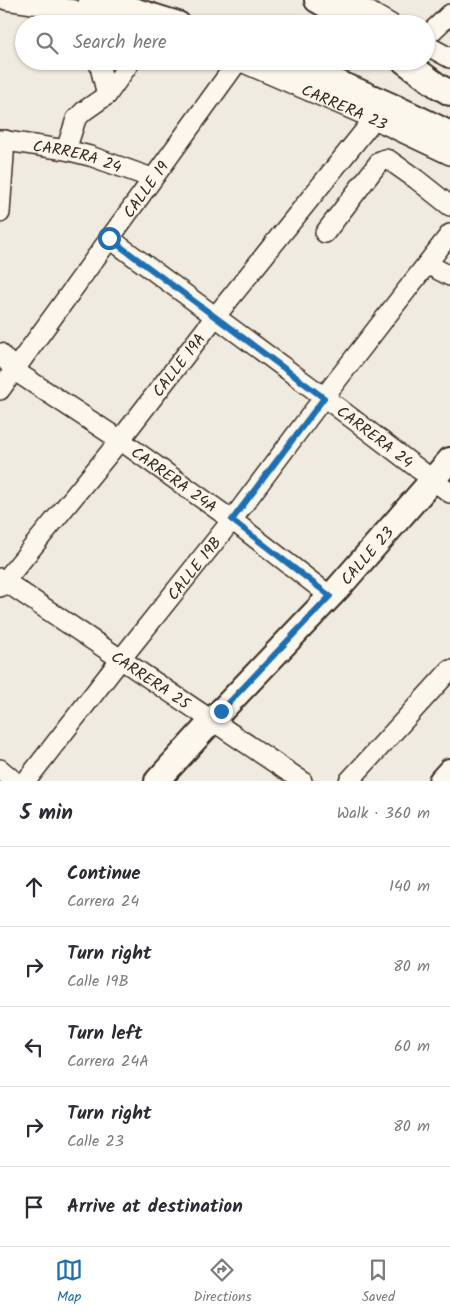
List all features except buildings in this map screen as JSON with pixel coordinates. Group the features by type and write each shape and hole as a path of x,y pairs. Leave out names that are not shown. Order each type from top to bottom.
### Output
{"main road":[{"path":"332,3 344,15"},
{"path":"82,11 117,5 149,15"},
{"name":"CARRERA 23","path":"307,70 421,119 450,134"},
{"path":"417,70 444,89"},
{"name":"CALLE 23","path":"156,781 330,596 441,487 450,460"},
{"path":"441,781 450,771"}],"street":[{"path":"6,0 82,11 94,15"},
{"path":"332,3 366,15"},
{"path":"435,28 450,14"},
{"path":"435,50 450,58"},
{"path":"101,70 107,95"},
{"path":"66,150 76,119 107,95 125,70"},
{"name":"CALLE 19","path":"0,390 231,70"},
{"name":"CARRERA 23","path":"259,70 374,118 450,155"},
{"name":"CALLE 19A","path":"2,582 120,440 215,317 374,118"},
{"path":"0,213 2,140"},
{"name":"CARRERA 24","path":"2,140 66,150 90,156 152,178"},
{"path":"325,232 380,161 384,159 389,160 416,179 450,206"},
{"name":"CALLE 19B","path":"26,781 232,520 450,234"},
{"name":"CARRERA 24","path":"109,238 441,487"},
{"path":"427,264 450,276"},
{"name":"CARRERA 24A","path":"0,353 15,371 120,440 232,520 330,596"},
{"name":"CARRERA 25","path":"2,582 121,659 302,781"},
{"path":"349,781 450,670"},
{"path":"0,769 14,781"}],"route":[{"path":"109,238 324,398 232,520 330,596 221,711"}]}
